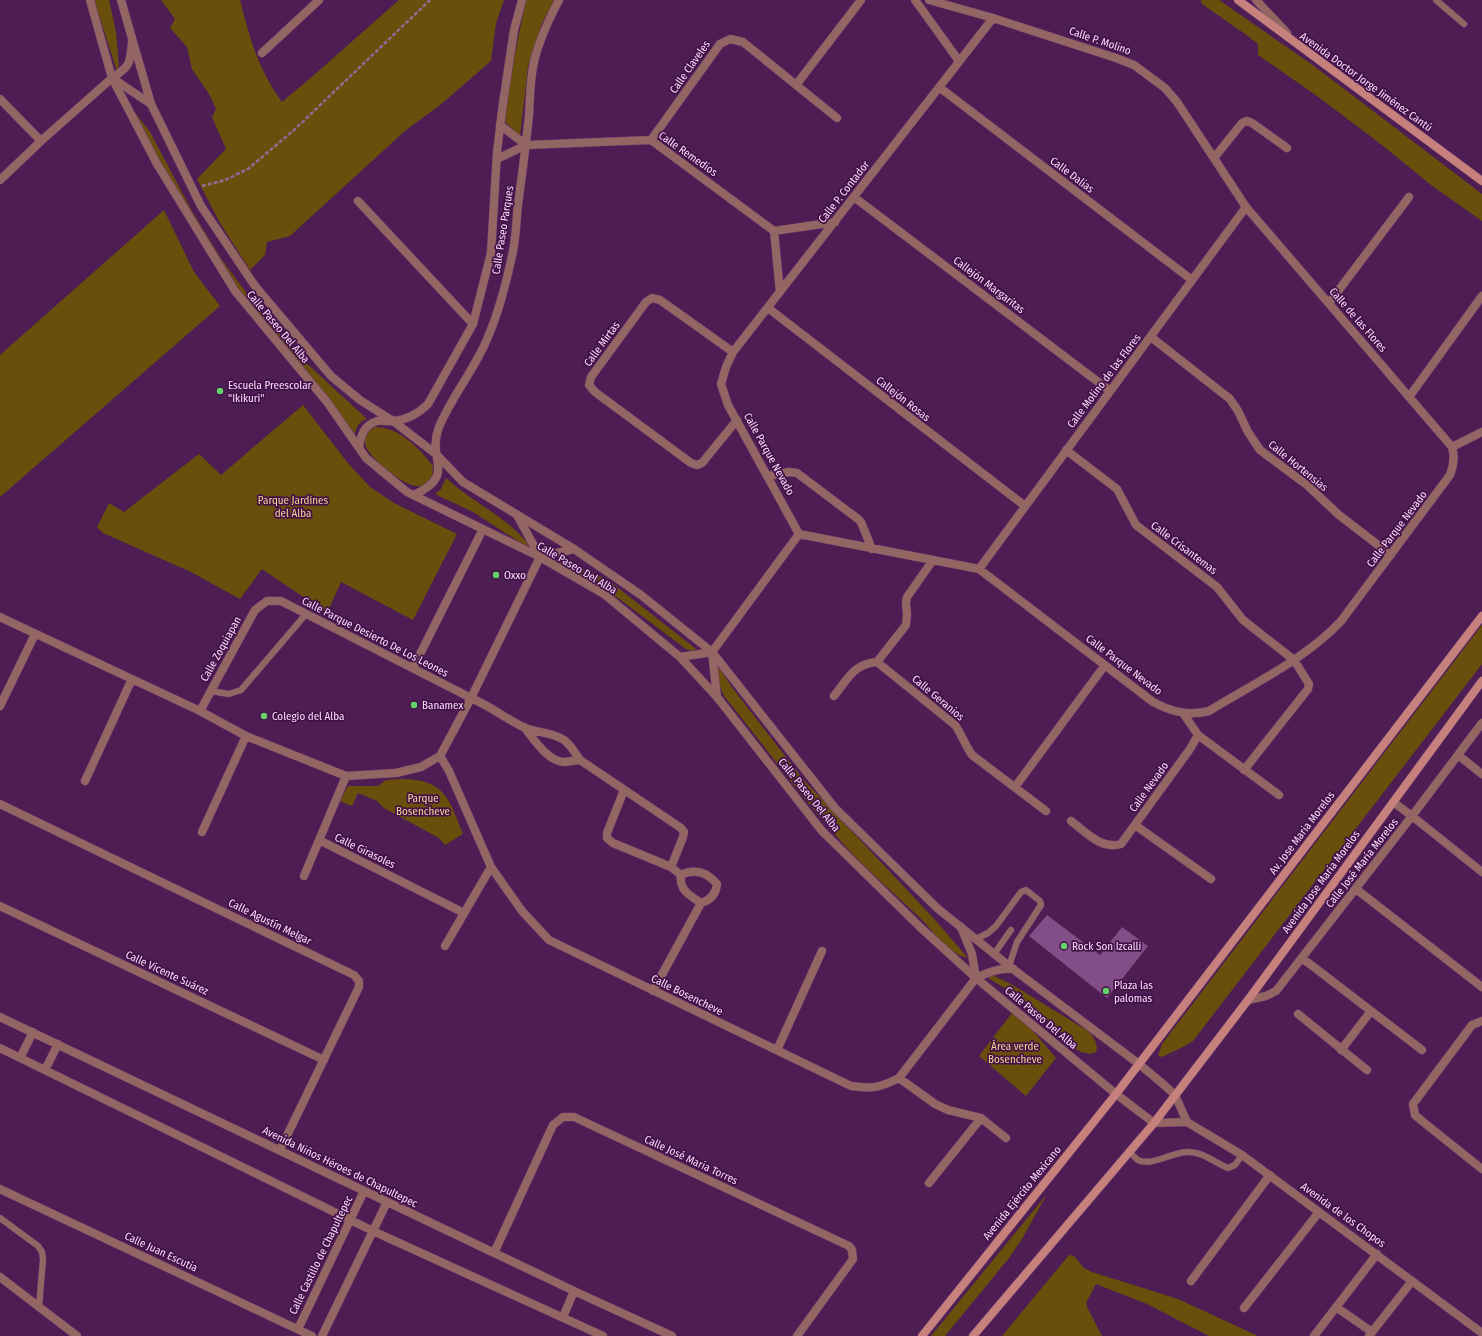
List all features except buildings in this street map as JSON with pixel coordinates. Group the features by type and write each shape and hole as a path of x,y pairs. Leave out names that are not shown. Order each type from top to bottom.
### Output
{"main road":[{"name":"Avenida Doctor Jorge Jiménez Cantú","path":"1238,0 1482,181"},
{"name":"Av. Jose Maria Morelos","path":"1139,1064 1482,616"},
{"name":"Avenida Jose Maria Morelos","path":"1175,1095 1248,1000 1482,681"},
{"name":"Avenida Ejército Mexicano","path":"922,1336 1139,1064"},
{"path":"973,1336 1154,1123 1175,1095"}],"street":[{"name":"Calle Paseo Del Alba","path":"90,0 112,78 157,164 235,291 327,402 366,458 407,492 540,557 604,594 680,657 717,697 822,831 921,928 976,978 1116,1094 1154,1123"},
{"name":"Calle Paseo Del Alba","path":"120,0 151,104 201,206 255,286 331,376 360,400 393,421 436,454 463,482 574,549 641,595 712,652 835,808 937,908 994,954 1139,1064 1175,1095"},
{"path":"262,53 319,0"},
{"name":"Calle Paseo Parques","path":"358,447 361,433 369,425 378,421 393,421 412,417 428,404 473,324 491,253 500,125 514,30 522,0"},
{"name":"Calle Paseo Parques","path":"414,495 426,489 434,482 438,474 439,464 436,454 436,434 443,417 488,338 502,301 513,254 526,145 533,67 546,24 559,0"},
{"path":"796,85 860,0"},
{"path":"915,0 959,61"},
{"name":"Calle P. Molino","path":"929,0 993,18 1134,65 1165,88 1173,97 1246,207"},
{"path":"955,8 961,0"},
{"path":"1256,0 1297,44"},
{"name":"Calle P. Contador","path":"721,384 726,367 733,352 993,18"},
{"name":"Calle Claveles","path":"651,140 720,44 730,39 742,42 837,118"},
{"path":"0,180 40,141 112,78 124,70 130,61 132,42"},
{"path":"112,78 151,104"},
{"name":"Calle Dalias","path":"939,87 1192,280"},
{"path":"0,99 40,141"},
{"path":"1214,158 1242,123 1247,121 1287,148"},
{"path":"500,125 526,145"},
{"name":"Calle Remedios","path":"497,159 526,145 651,140 774,231"},
{"name":"Callejón Margaritas","path":"854,197 1110,391"},
{"path":"1329,303 1409,197"},
{"path":"358,201 473,324"},
{"name":"Calle Molino de las Flores","path":"978,569 1246,207"},
{"name":"Calle de las Flores","path":"1246,207 1452,447"},
{"path":"780,292 774,231 835,222"},
{"path":"1409,397 1482,296"},
{"name":"Calle Mirtas","path":"733,352 660,300 652,298 646,302 591,377 588,385 595,392 691,463 697,465 702,463 737,420"},
{"name":"Callejón Rosas","path":"768,308 1025,506"},
{"name":"Calle Hortensias","path":"1150,337 1230,399 1238,411 1248,432 1260,450 1307,485 1339,515 1391,555"},
{"name":"Calle Parque Nevado","path":"721,384 728,405 799,534 978,569 1153,702 1166,709 1183,713 1195,714 1209,711 1294,660 1332,632 1342,621 1450,475 1454,466 1454,454 1452,447"},
{"path":"1452,447 1482,432"},
{"name":"Calle Crisantemas","path":"1066,450 1117,489 1136,525 1217,587 1243,620 1294,660 1309,684 1308,689 1244,770"},
{"path":"768,476 789,472 796,473 861,522 872,549"},
{"path":"517,515 540,557"},
{"path":"413,668 483,529"},
{"path":"717,697 712,652 799,534"},
{"path":"540,557 574,549"},
{"path":"0,617 200,711 246,736 346,776 396,773 421,767 440,756 471,698 540,557"},
{"path":"834,696 856,668 866,663 877,662 906,625 907,597 933,560"},
{"name":"Calle Parque Desierto De Los Leones","path":"267,601 281,601 487,705 524,728"},
{"name":"Calle Zoquiapan","path":"200,711 255,610 267,601"},
{"path":"0,706 2,697 35,634"},
{"path":"680,657 712,652"},
{"name":"Calle Geranios","path":"877,662 955,725 962,734 967,747 972,754 1046,811"},
{"path":"1015,787 1105,665"},
{"path":"85,781 132,679"},
{"path":"1183,713 1198,735 1279,796"},
{"name":"Calle José María Morelos","path":"1248,1000 1266,996 1276,991 1356,889 1482,723"},
{"path":"524,728 556,736 564,740 570,745 580,760 681,828 684,832 683,837 671,868"},
{"path":"524,728 547,754 555,759 564,762 580,760"},
{"name":"Calle Nevado","path":"1071,821 1103,845 1114,846 1121,844 1190,749 1198,735"},
{"path":"202,832 246,736"},
{"path":"1458,755 1482,774"},
{"name":"Calle Bosencheve","path":"440,756 449,771 491,867 522,911 549,940 851,1086 867,1088 885,1085 899,1078 976,978 990,971 1011,967"},
{"name":"Calle Girasoles","path":"346,776 319,840 464,912"},
{"path":"624,790 607,833 607,838 613,843 671,868 681,875"},
{"path":"1393,802 1482,872"},
{"name":"Calle Agustín Melgar","path":"0,804 354,974 359,981 359,987 280,1150"},
{"path":"1135,824 1211,879"},
{"path":"304,876 319,840"},
{"path":"445,946 491,867"},
{"path":"689,871 696,871 708,876 718,884 713,897 708,901 700,903 691,897 684,890 680,882 681,875 689,871"},
{"path":"1356,889 1482,987"},
{"path":"653,991 700,903"},
{"name":"Calle Vicente Suárez","path":"0,906 324,1060"},
{"path":"961,928 972,954 976,978"},
{"path":"777,1050 822,951"},
{"path":"1302,958 1422,1050"},
{"path":"1341,1050 1371,1011"},
{"path":"1298,1014 1367,1070"},
{"name":"Avenida Niños Héroes de Chapultepec","path":"0,1016 494,1253 672,1336"},
{"path":"1482,1020 1472,1025 1413,1104 1415,1115 1482,1169"},
{"path":"20,1058 33,1032"},
{"path":"45,1070 58,1044"},
{"path":"0,1048 373,1231 604,1336"},
{"path":"899,1078 935,1104 948,1110 981,1118 1006,1138"},
{"path":"1154,1123 1187,1122 1175,1095"},
{"name":"Calle José María Torres","path":"494,1253 553,1125 563,1117 574,1117 849,1246 852,1250 853,1259 797,1336"},
{"path":"929,1183 981,1118"},
{"name":"Avenida de los Chopos","path":"1187,1122 1242,1155 1270,1175 1482,1333"},
{"path":"1191,1281 1270,1175"},
{"name":"Calle Juan Escutia","path":"0,1189 312,1336"},
{"name":"Calle Castillo de Chapultepec","path":"298,1329 364,1191"},
{"path":"322,1336 387,1202"},
{"path":"1244,1308 1319,1212"},
{"path":"1314,1336 1377,1254"},
{"path":"0,1277 77,1336"},
{"path":"1336,1307 1370,1334 1412,1280"},
{"path":"563,1317 574,1291"}],"lane":[{"path":"1436,0 1464,24"},
{"path":"211,691 229,694 241,690 306,614"},
{"path":"976,939 988,933 996,926 1023,890 1026,890 1040,901 1040,908 1017,942 1011,967"},
{"path":"994,954 1011,930"},
{"path":"1129,1151 1138,1160 1145,1162 1154,1161 1172,1154 1188,1151 1204,1155 1228,1168 1235,1166 1242,1155"},
{"path":"0,1218 38,1246 42,1252 43,1259 39,1307"}],"path":[{"path":"192,188 225,180 248,170 294,130 430,0"}],"green space":[{"path":"94,0 109,0 116,32 119,67 117,71"},
{"path":"161,0 240,0 247,28 261,66 282,102 399,0 504,0 496,23 491,61 439,106 406,130 290,236 267,242 265,255 250,270 220,223 197,179 226,149 212,117 216,109 209,94 192,69 187,47 170,28 175,19"},
{"path":"526,0 555,0 542,23 528,67 520,136 504,121 510,77"},
{"path":"1201,0 1219,0 1314,66 1482,194 1482,221 1431,185 1382,145 1317,96 1258,55 1258,44 1202,4"},
{"path":"130,106 150,132 192,211 222,260 265,318 303,360 367,419 359,424 355,434 237,289 156,158"},
{"path":"164,210 194,272 220,306 0,497 0,355"},
{"name":"Parque Jardines del Alba","path":"303,405 347,462 370,487 394,503 457,534 413,620 341,582 327,613 262,569 240,599 191,572 103,533 97,527 109,503 124,512 199,454 221,475"},
{"path":"375,427 392,431 408,440 415,446 433,466 432,479 423,486 416,486 399,479 382,466 365,445 365,438 370,430"},
{"path":"446,478 456,487 512,527 531,547 521,543 473,512 435,494 441,489"},
{"path":"551,559 592,572 612,583 696,649 693,651 686,649 618,598"},
{"path":"1482,625 1482,664 1193,1041 1162,1057 1158,1055 1162,1044"},
{"path":"719,667 731,686 803,779 937,922 968,958 954,952 942,942 920,918 873,874 830,829 724,696 718,678"},
{"name":"Parque Bosencheve","path":"386,780 416,780 427,783 436,787 443,793 454,811 463,834 445,845 439,838 384,808 377,801 358,793 352,806 340,801 348,786 378,786"},
{"path":"992,975 1011,984 1088,1031 1095,1041 1097,1047 1096,1052 1090,1054 1081,1052 1070,1045 1058,1029 1024,1000 988,978"},
{"name":"Área verde Bosencheve","path":"1012,1013 1028,1025 1056,1058 1026,1096 979,1056"},
{"path":"1047,1194 1022,1239 1009,1258 945,1336 931,1336"},
{"path":"1069,1255 1074,1256 1084,1268 1092,1272 1178,1299 1258,1336 1209,1336 1147,1304 1096,1284 1086,1303 1102,1336 1002,1336"}],"place":[{"name":"Escuela Preescolar \"Ikikuri\"","path":"220,391"},
{"name":"Oxxo","path":"496,575"},
{"name":"Banamex","path":"414,705"},
{"name":"Colegio del Alba","path":"264,716"},
{"name":"Rock Son Izcalli","path":"1064,946"},
{"name":"Plaza las palomas","path":"1106,991"}]}
